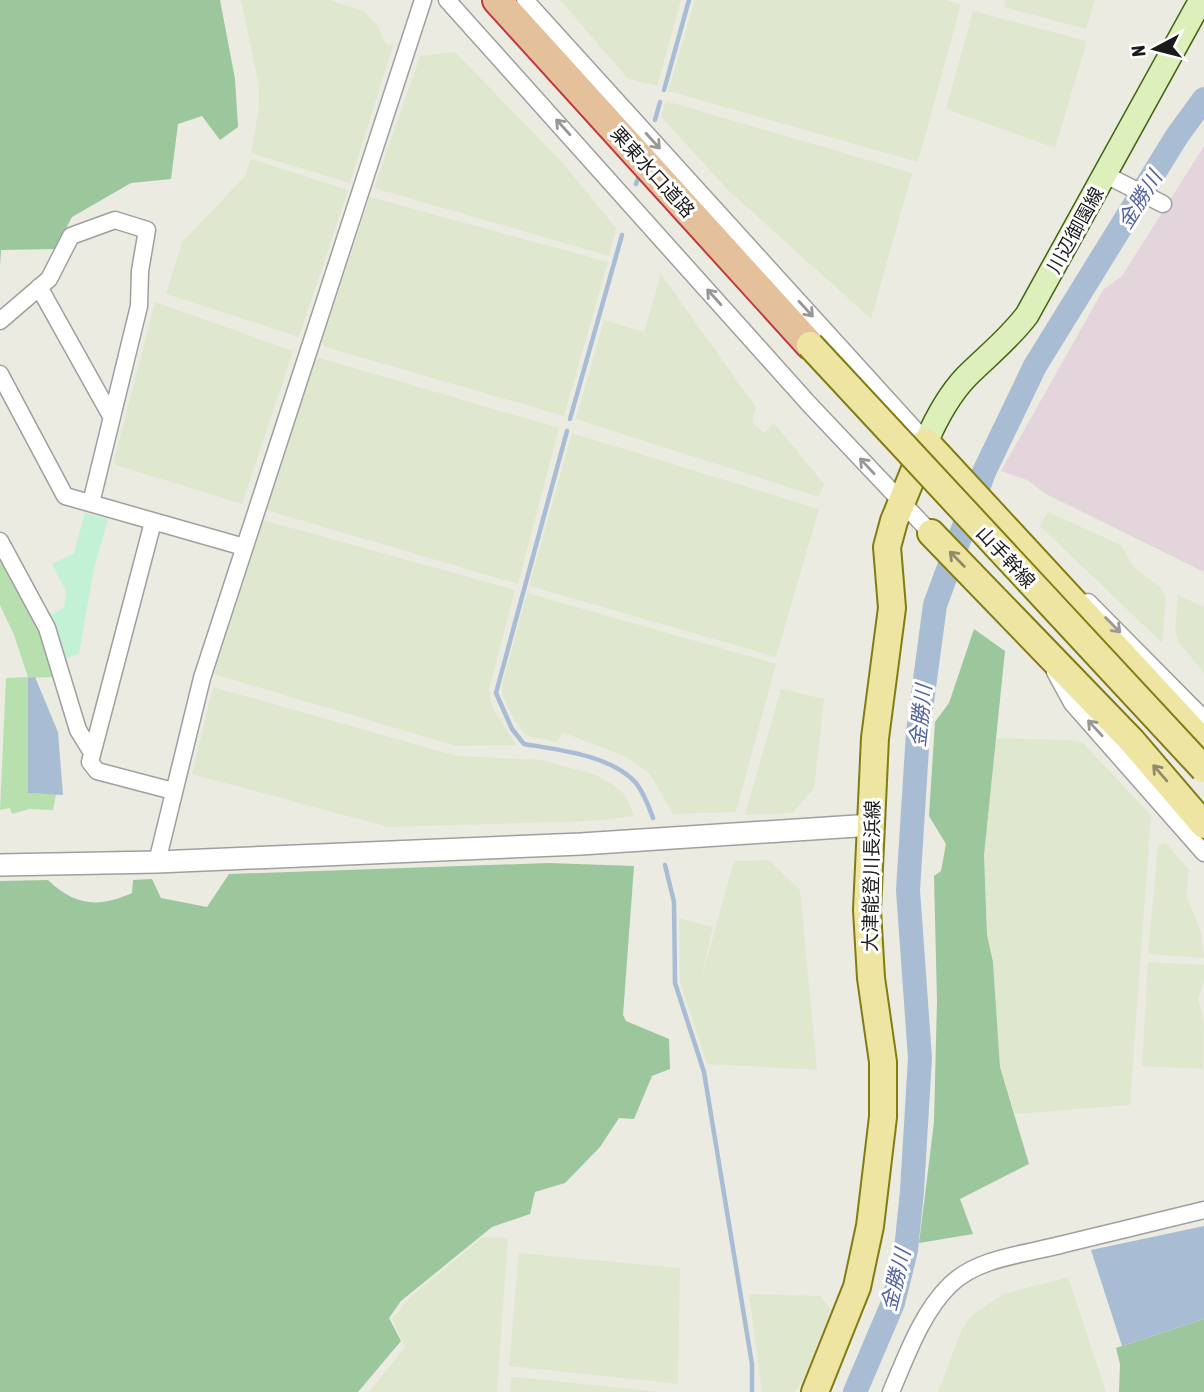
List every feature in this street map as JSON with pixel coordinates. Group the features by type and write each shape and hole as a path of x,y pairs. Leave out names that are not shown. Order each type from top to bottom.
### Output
{"highway":[{"name":"栗東水口道路","path":"496,0 810,345"}],"main road":[{"name":"川辺御園線","path":"926,442 948,399 964,379 1010,337 1027,315 1201,0"},
{"name":"山手幹線","path":"810,345 1204,769"},
{"name":"大津能登川長浜線","path":"816,1392 857,1287 870,1226 883,1117 883,1062 868,939 880,682 891,608 887,547 901,503 926,442"},
{"path":"926,442 1043,565 1204,743"},
{"path":"931,533 1132,741 1204,824"}],"street":[{"path":"158,862 202,678 423,0"},
{"path":"447,0 931,533"},
{"path":"524,0 926,442"},
{"path":"1106,175 1163,204"},
{"path":"0,321 49,279 71,236 115,220 147,230 140,271 139,306 91,503"},
{"path":"39,287 111,416"},
{"path":"0,374 65,496 244,547"},
{"path":"153,522 90,762 97,771 173,791"},
{"path":"0,541 47,628 78,730 91,751"},
{"path":"1043,565 1105,617 1204,719"},
{"path":"1041,648 1072,703 1204,853"},
{"path":"0,865 158,862 581,844 872,825"},
{"path":"891,1392 912,1345 933,1308 950,1284 970,1271 1003,1258 1204,1210"}],"shaded area":[{"path":"1204,146 1204,572 1046,494 1027,480 1001,471 1103,290 1122,276"}],"green space":[{"path":"0,0 220,0 235,79 238,127 220,140 202,116 178,124 171,179 131,183 72,217 55,249 1,250 0,266"},
{"path":"241,0 329,0 364,11 377,25 386,44 393,46 350,183 251,153 259,107 259,86"},
{"path":"560,0 681,0 657,86 628,79"},
{"path":"695,0 945,0 961,4 918,162 668,91"},
{"path":"1006,0 1095,0 1086,29 1004,7"},
{"path":"973,11 1087,41 1055,148 946,109"},
{"path":"455,52 561,161 616,228 609,256 374,188 420,56"},
{"path":"666,101 912,173 871,319 729,191 661,117"},
{"path":"251,159 348,190 299,337 166,294 182,242 245,176"},
{"path":"370,197 608,262 564,416 325,347 322,341"},
{"path":"661,274 756,407 752,422 764,433 774,423 824,484 819,497 576,419 604,320 644,332"},
{"path":"155,302 293,351 242,504 113,464"},
{"path":"320,358 559,428 518,584 266,510 315,360"},
{"path":"572,433 819,509 776,657 529,586"},
{"path":"1048,512 1121,545 1135,569 1161,587 1166,599 1162,643 1040,526"},
{"path":"85,513 108,519 94,568 79,654 64,659 48,616 64,608 66,591 52,564 74,553"},
{"path":"263,520 515,590 489,690 492,707 516,745 456,746 214,674"},
{"path":"0,555 40,630 55,677 28,678 28,793 56,794 53,810 29,809 12,814 10,808 0,810 6,678 28,677 14,635 0,605"},
{"path":"527,593 776,664 736,812 673,814 650,774 626,757 562,732 558,742 526,736 512,716 503,696 502,685"},
{"path":"1178,595 1204,607 1204,673 1179,643 1175,629"},
{"path":"974,629 1005,651 984,855 987,935 993,962 1000,1067 1029,1164 960,1199 973,1234 919,1243 934,1122 937,1001 934,876 941,871 946,844 929,816 935,722 949,703"},
{"path":"213,687 457,756 542,760 596,775 614,785 626,796 634,816 593,821 388,827 192,774"},
{"path":"781,689 824,699 814,789 792,813 745,815"},
{"path":"994,738 1070,740 1083,743 1151,815 1130,1105 1015,1114 1000,1067 993,962 987,935 984,855"},
{"path":"1166,843 1189,870 1186,894 1201,932 1204,958 1148,954 1158,845"},
{"path":"769,860 800,890 817,1070 707,1064 680,982 679,918 713,927 701,980 734,861"},
{"path":"548,863 634,866 623,1015 626,1021 669,1039 670,1069 652,1076 634,1119 619,1118 600,1147 565,1183 535,1192 530,1214 492,1227 401,1301 389,1318 401,1341 358,1392 0,1392 0,881 48,880 77,899 98,902 132,893 133,880 152,879 161,898 207,907 229,874"},
{"path":"1148,962 1204,965 1204,981 1198,998 1204,1025 1203,1069 1142,1066"},
{"path":"483,1237 508,1238 497,1392 369,1392 405,1347 392,1319 409,1298"},
{"path":"519,1253 680,1268 678,1384 509,1366"},
{"path":"1068,1277 1106,1392 938,1392 962,1329 972,1315 1003,1294"},
{"path":"749,1294 820,1296 831,1309 803,1379 795,1392 762,1392"},
{"path":"1204,1319 1204,1392 1119,1392 1120,1364 1116,1348"},
{"path":"511,1378 661,1392 510,1392"}],"water":[{"path":"35,677 58,732 63,795 28,793 28,678"},
{"path":"1204,1226 1204,1319 1122,1346 1091,1250"}],"waterway":[{"path":"664,90 689,0"},
{"name":"金勝川","path":"855,1392 893,1303 906,1250 912,1191 920,1058 908,890 918,732 935,605 984,472 1035,366 1177,136 1204,99"},
{"path":"655,120 660,102"},
{"path":"636,184 640,173"},
{"path":"570,419 622,235"},
{"path":"567,431 496,693 512,729 524,744 584,755 613,766 636,783 653,818"},
{"path":"665,865 674,902 675,983 704,1072 752,1364 752,1392"}]}
